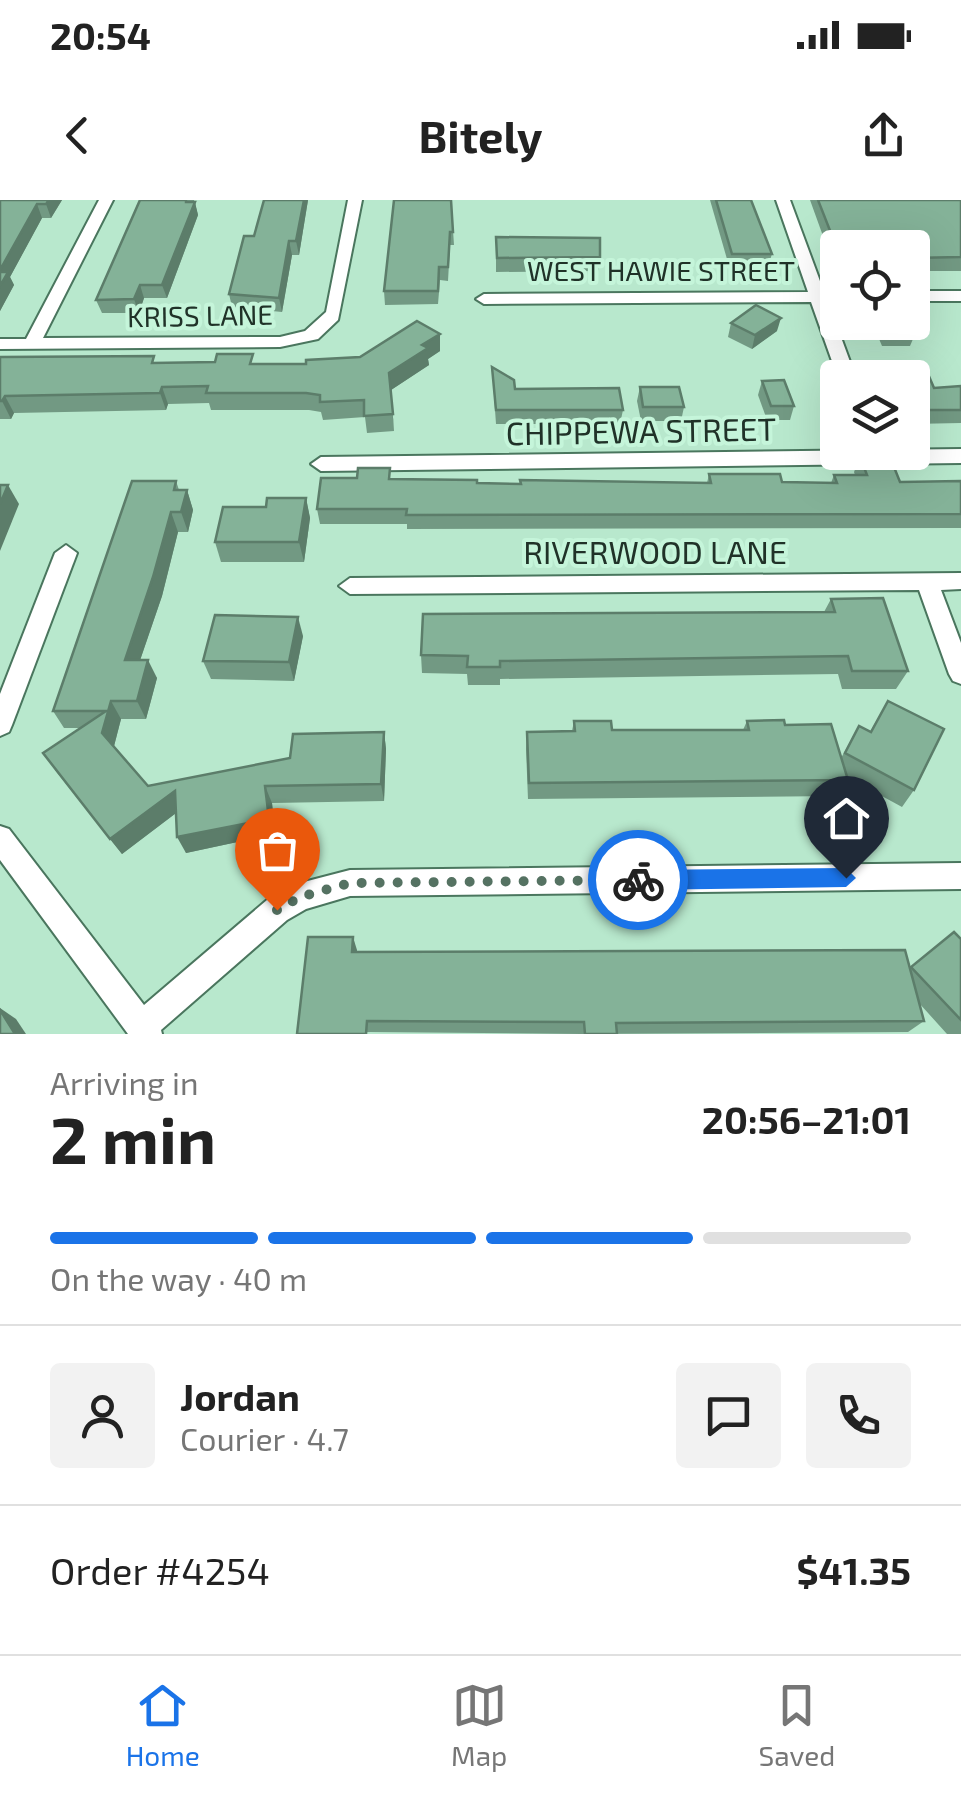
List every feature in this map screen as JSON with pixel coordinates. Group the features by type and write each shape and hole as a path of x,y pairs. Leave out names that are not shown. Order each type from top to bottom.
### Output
{"street":[{"path":"32,344 106,200"},
{"name":"KRISS LANE","path":"0,344 280,342 310,336 322,329 334,312 355,200"},
{"path":"783,200 841,360"},
{"path":"930,296 961,296"},
{"name":"WEST HAWIE STREET","path":"484,298 818,297"},
{"name":"CHIPPEWA STREET","path":"321,464 820,456"},
{"name":"CHIPPEWA STREET","path":"930,456 961,456"},
{"path":"0,725 66,553"},
{"path":"927,581 961,674"},
{"name":"RIVERWOOD LANE","path":"350,586 961,581"},
{"path":"0,838 144,1030 277,910 300,897 350,883 961,876"}],"building":[{"path":"0,200 49,200 37,204 0,270"},
{"path":"140,200 195,202 162,285 140,285 134,299 96,300"},
{"path":"264,200 304,200 296,241 289,241 279,298 229,294 244,236 254,236"},
{"path":"394,200 451,200 453,232 448,267 439,267 438,291 384,291"},
{"path":"716,200 751,200 772,254 732,254"},
{"path":"818,200 961,200 961,257 930,258 930,230 830,230"},
{"path":"496,237 600,238 600,257 497,258"},
{"path":"756,305 781,318 755,335 731,323"},
{"path":"417,321 440,334 422,345 428,348 389,373 393,414 364,416 364,400 320,402 320,395 306,393 206,393 208,386 162,387 160,393 5,396 0,401 0,357 154,356 152,363 215,362 217,354 253,354 250,364 306,364 306,360 360,357"},
{"path":"492,367 514,380 515,389 619,388 623,410 496,410"},
{"path":"930,379 934,388 961,386 961,410 930,410"},
{"path":"784,380 794,406 771,406 762,381"},
{"path":"640,387 679,387 684,407 643,407"},
{"path":"358,468 390,468 389,479 521,484 520,480 711,483 709,474 780,474 782,482 837,483 834,475 867,475 865,470 895,470 900,482 961,481 961,514 406,515 407,509 317,509 321,478 357,478"},
{"path":"132,481 176,481 174,490 187,490 181,512 171,512 125,660 148,660 137,701 111,701 102,733 148,786 290,758 293,734 384,732 381,784 265,786 269,819 177,837 175,791 110,839 43,753 106,711 53,711"},
{"path":"0,485 8,485 0,504"},
{"path":"267,498 306,498 299,542 215,542 223,507 266,507"},
{"path":"883,598 908,671 852,671 848,656 500,661 500,667 467,667 468,656 421,655 423,614 835,612 831,599"},
{"path":"215,615 298,617 289,662 203,661"},
{"path":"888,701 944,729 914,790 845,753 859,726 871,732"},
{"path":"784,720 785,725 831,724 848,780 529,783 527,732 575,731 574,721 611,721 612,730 749,730 747,721"},
{"path":"954,932 961,939 961,1020 911,967"},
{"path":"308,937 353,937 352,952 905,950 924,1021 616,1023 617,1034 585,1034 584,1022 367,1021 366,1034 297,1034"},
{"path":"0,1010 15,1034 0,1034"}],"way so far":[{"path":"277,910 324,888 350,883 638,880"}],"route":[{"path":"638,880 846,878"}]}
